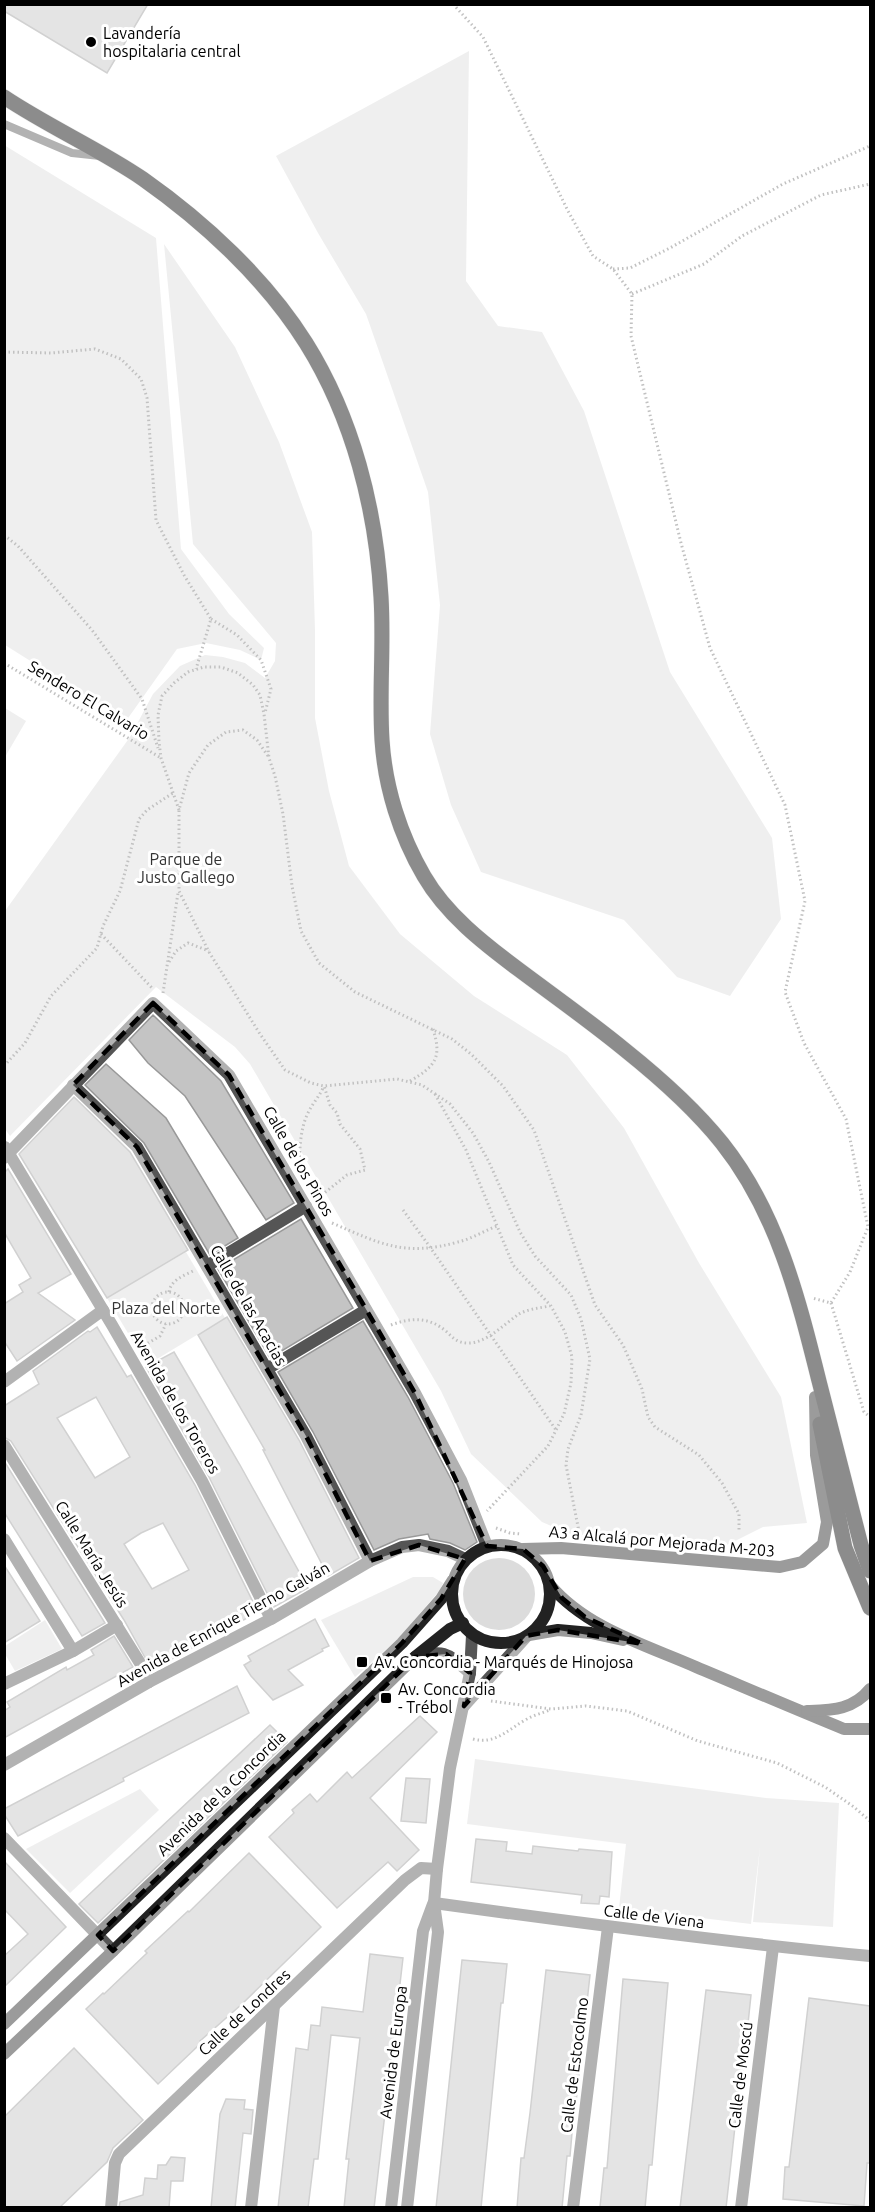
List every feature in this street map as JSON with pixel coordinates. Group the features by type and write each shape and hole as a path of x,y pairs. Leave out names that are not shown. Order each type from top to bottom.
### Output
{"main road":[{"path":"8,100 140,177 203,225 263,285 306,342 340,406 363,477 375,540 381,597 382,743 396,813 411,852 427,881 447,906 482,942 624,1049 684,1101 715,1135 748,1182 775,1232 798,1298 861,1545 870,1571"},
{"path":"798,1298 845,1548 870,1608"}],"street":[{"name":"Calle de los Pinos","path":"6,1152 153,1003 229,1074 310,1204 366,1310 426,1412 460,1480 487,1546"},
{"name":"Calle de las Acacias","path":"73,1085 137,1147 203,1267 306,1436 370,1561"},
{"name":"Avenida de los Toreros","path":"6,1152 103,1310 202,1481 271,1619"},
{"path":"203,1267 310,1204"},
{"path":"4,1382 103,1310"},
{"path":"267,1369 366,1310"},
{"name":"A3 a Alcalá por Mejorada M-203","path":"523,1549 561,1548 780,1567 802,1562 823,1544 827,1522 816,1455 815,1397"},
{"name":"Calle María Jesús","path":"4,1445 117,1625 149,1682"},
{"path":"4,1539 73,1651"},
{"path":"527,1636 543,1621 550,1603 550,1585 543,1566 523,1549 509,1544 487,1546 465,1560 453,1580 451,1598 455,1612 472,1635 506,1644 527,1636 558,1630 591,1633 643,1644"},
{"name":"Avenida de Enrique Tierno Galván","path":"4,1765 149,1682 271,1619 370,1561 402,1547 418,1545 448,1551 465,1560"},
{"name":"Avenida de la Concordia","path":"4,2024 402,1643 441,1599 453,1580"},
{"path":"550,1585 585,1617 643,1644 844,1729 870,1729"},
{"path":"4,2054 415,1657 450,1629 463,1623"},
{"path":"4,1684 73,1651 117,1625"},
{"name":"Avenida de Europa","path":"407,2208 438,1932 434,1903 437,1869 450,1768 470,1673 472,1635"},
{"name":"Avenida de Europa","path":"464,1706 527,1636"},
{"path":"415,1657 435,1652 446,1654 470,1673"},
{"path":"800,1711 836,1710 854,1705 870,1689"},
{"path":"4,1838 113,1951"},
{"name":"Calle de Londres","path":"111,2208 115,2163 119,2154 405,1880 421,1868 437,1869"},
{"name":"Avenida de Europa","path":"391,2208 423,1931 434,1903"},
{"name":"Calle de Viena","path":"434,1903 608,1927 870,1956"},
{"name":"Calle de Estocolmo","path":"573,2208 608,1927"},
{"name":"Calle de Moscú","path":"741,2208 773,1947"},
{"path":"251,2208 274,2007"}],"lane":[{"path":"4,124 72,153 104,156"}],"path":[{"path":"453,4 483,37 568,211 593,256 613,269 632,294 631,336 681,543 710,648 785,805 805,901 785,992 804,1043 846,1119 868,1227 850,1272 831,1303 864,1412 870,1417"},
{"path":"613,269 630,268 783,184 870,146"},
{"path":"632,294 704,264 742,236 821,195 870,184"},
{"path":"4,352 51,353 95,349 121,359 141,380 147,398 156,520 184,575 211,619 237,635 261,660 271,689 264,714"},
{"path":"4,535 18,546 92,630 142,699 179,810"},
{"path":"196,669 211,619"},
{"name":"Sendero El Calvario","path":"4,663 161,758"},
{"path":"161,758 158,715 162,696 188,672 204,667 221,668 238,673 260,695 268,758"},
{"path":"163,996 179,891 179,810 189,773 208,745 226,732 243,730 257,740 275,776 283,814 291,886 300,931 319,963 355,992 452,1039 471,1054 503,1086 534,1130 595,1305 623,1345 642,1389 648,1417 655,1427 699,1455 722,1483 739,1514 739,1532"},
{"path":"4,1066 25,1043 51,996 97,948 120,891 139,819 147,810 173,794"},
{"path":"179,891 209,952 285,1070 311,1083 324,1086 397,1079 422,1085 450,1104 473,1133 489,1162 520,1232 535,1256 571,1295 581,1319 590,1359 581,1415 568,1449 566,1465 581,1538"},
{"path":"101,934 155,991"},
{"path":"167,966 176,951 188,943 209,952"},
{"path":"409,1082 430,1067 436,1058 438,1046 433,1029"},
{"path":"298,1174 301,1135 308,1112 320,1097 324,1086"},
{"path":"310,1204 346,1175 365,1170 360,1149 340,1124 337,1113 330,1105 324,1086"},
{"path":"434,1093 466,1150 513,1265 551,1306 565,1332 572,1357 569,1393 564,1414 548,1446 485,1514"},
{"path":"403,1210 556,1430"},
{"path":"325,1220 391,1247 411,1250 459,1242 498,1226"},
{"path":"169,1292 170,1285 177,1279 203,1267"},
{"path":"163,1292 169,1292 182,1299 184,1310 176,1322 166,1324 156,1319 152,1309 154,1299 163,1292"},
{"path":"798,1298 831,1303"},
{"path":"387,1327 406,1319 425,1319 441,1327 456,1340 465,1343 474,1342 520,1314 532,1309 551,1306"},
{"path":"136,1351 160,1336 166,1324"},
{"path":"491,1701 551,1709 586,1706 627,1712 698,1741 777,1763 825,1787 870,1821"},
{"path":"474,1739 485,1742 502,1736 528,1718 551,1709"}],"highlighted area":[{"path":"153,1003 229,1075 415,1393 487,1546 523,1549 543,1566 562,1598 585,1617 643,1644 558,1630 526,1636 464,1706 470,1673 446,1654 415,1657 113,1951 98,1935 402,1643 441,1599 465,1559 419,1545 370,1561 306,1436 137,1147 73,1085"}],"green space":[{"path":"469,51 466,281 498,326 542,332 584,411 670,672 772,838 781,919 730,996 677,977 624,920 481,872 451,805 430,734 440,605 428,492 366,314 276,156"},
{"path":"4,145 156,238 181,549 229,614 264,648 261,660 240,650 206,643 177,649 126,721 5,645"},
{"name":"Parque de Justo Gallego","path":"164,244 235,347 279,442 312,532 315,718 329,791 349,866 400,934 474,996 567,1055 624,1128 699,1263 781,1397 807,1523 763,1527 723,1547 570,1534 542,1522 471,1454 441,1391 250,1064 235,1047 156,987 10,1136 5,1129 5,911 130,737 153,694 180,666 205,655 223,657 245,663 265,678 275,661 276,643 193,544"},
{"path":"5,708 26,721 5,757"},
{"name":"Plaza del Norte","path":"186,1252 225,1318 147,1365 107,1298"},
{"path":"506,1558 525,1568 533,1580 535,1594 533,1608 525,1620 513,1628 492,1630 473,1620 465,1608 463,1587 473,1568 485,1560"},
{"path":"413,1577 433,1577 443,1583 440,1590 399,1638 355,1677 321,1620"},
{"path":"45,1620 62,1649 15,1671 5,1654 5,1646"},
{"path":"475,1759 766,1798 839,1803 833,1927 753,1922 760,1847 751,1924 619,1908 626,1844 467,1824"},
{"path":"140,1789 159,1810 70,1893 26,1849"}],"building":[{"name":"Lavandería hospitalaria central","path":"4,4 148,4 107,73 4,11"},
{"path":"153,1015 221,1081 294,1203 266,1220 185,1096 148,1063 129,1040"},
{"path":"106,1064 166,1118 238,1238 210,1255 144,1143 85,1085"},
{"path":"74,1097 130,1152 188,1250 107,1298 19,1154"},
{"path":"8,1169 71,1274 38,1293 75,1320 17,1361 4,1341 4,1304 23,1292 19,1285 31,1278 4,1232 4,1173"},
{"path":"301,1219 353,1308 270,1358 218,1269"},
{"path":"227,1317 299,1440 359,1558 328,1576 263,1450 265,1450 198,1335"},
{"path":"363,1321 408,1397 453,1483 477,1542 465,1550 450,1543 430,1539 428,1534 399,1539 374,1550 313,1432 278,1372"},
{"path":"97,1327 127,1377 131,1375 195,1485 258,1612 152,1670 124,1620 11,1441 4,1437 4,1406 39,1384 33,1371 88,1331","holes":["96,1397 130,1457 95,1478 57,1418","163,1523 189,1570 152,1589 124,1544"]},
{"path":"174,1352 308,1588 274,1607 209,1477 146,1367"},
{"path":"4,1461 105,1623 82,1636 4,1512"},
{"path":"4,1565 40,1621 4,1643"},
{"path":"315,1619 329,1646 288,1670 303,1685 273,1700 244,1665 251,1661 248,1656"},
{"path":"114,1636 133,1667 4,1738 4,1711 10,1707 7,1702 66,1667 67,1670 94,1655 91,1650"},
{"path":"237,1686 249,1713 123,1778 124,1781 18,1836 4,1814 4,1809"},
{"path":"420,1716 437,1732 370,1798 419,1850 397,1871 388,1862 337,1908 269,1837 294,1813 292,1810 310,1794 317,1802 347,1772 352,1778"},
{"path":"270,1725 287,1742 98,1923 79,1904"},
{"path":"406,1778 430,1779 426,1823 401,1821"},
{"path":"476,1839 507,1842 506,1851 532,1854 533,1846 612,1852 609,1897 600,1896 599,1904 581,1903 582,1895 471,1882"},
{"path":"249,1853 321,1927 242,2004 200,2041 201,2043 158,2084 86,2009"},
{"path":"4,1861 66,1927 4,1987 4,1956 28,1934 4,1909"},
{"path":"370,1954 403,1958 374,2208 344,2208 349,2159 346,2159 360,2038 331,2035 318,2159 314,2159 308,2208 278,2208 296,2048 308,2050 311,2025 320,2026 322,2007 363,2012"},
{"path":"462,1960 507,1964 503,2003 501,2003 481,2208 436,2208"},
{"path":"546,1970 590,1975 570,2156 567,2156 562,2208 517,2208 521,2158 524,2158 530,2113"},
{"path":"623,1979 668,1983 652,2165 649,2165 645,2208 600,2207 604,2168 607,2168"},
{"path":"706,1990 751,1995 742,2081 740,2081 726,2208 680,2208"},
{"path":"809,1998 870,2006 870,2163 867,2163 864,2206 783,2199 785,2167 789,2167"},
{"path":"74,2048 143,2120 113,2148 107,2162 59,2208 4,2208 4,2117"},
{"path":"226,2099 245,2100 244,2109 253,2110 251,2134 243,2133 235,2208 211,2208 220,2114"},
{"path":"171,2157 185,2158 183,2181 171,2181 169,2208 119,2208 120,2202 143,2195 145,2178 157,2179 158,2165 166,2165"}],"place":[{"name":"Lavandería hospitalaria central","path":"91,42"},
{"name":"Av. Concordia - Marqués de Hinojosa","path":"362,1662"},
{"name":"Av. Concordia - Trébol","path":"386,1698"}]}
